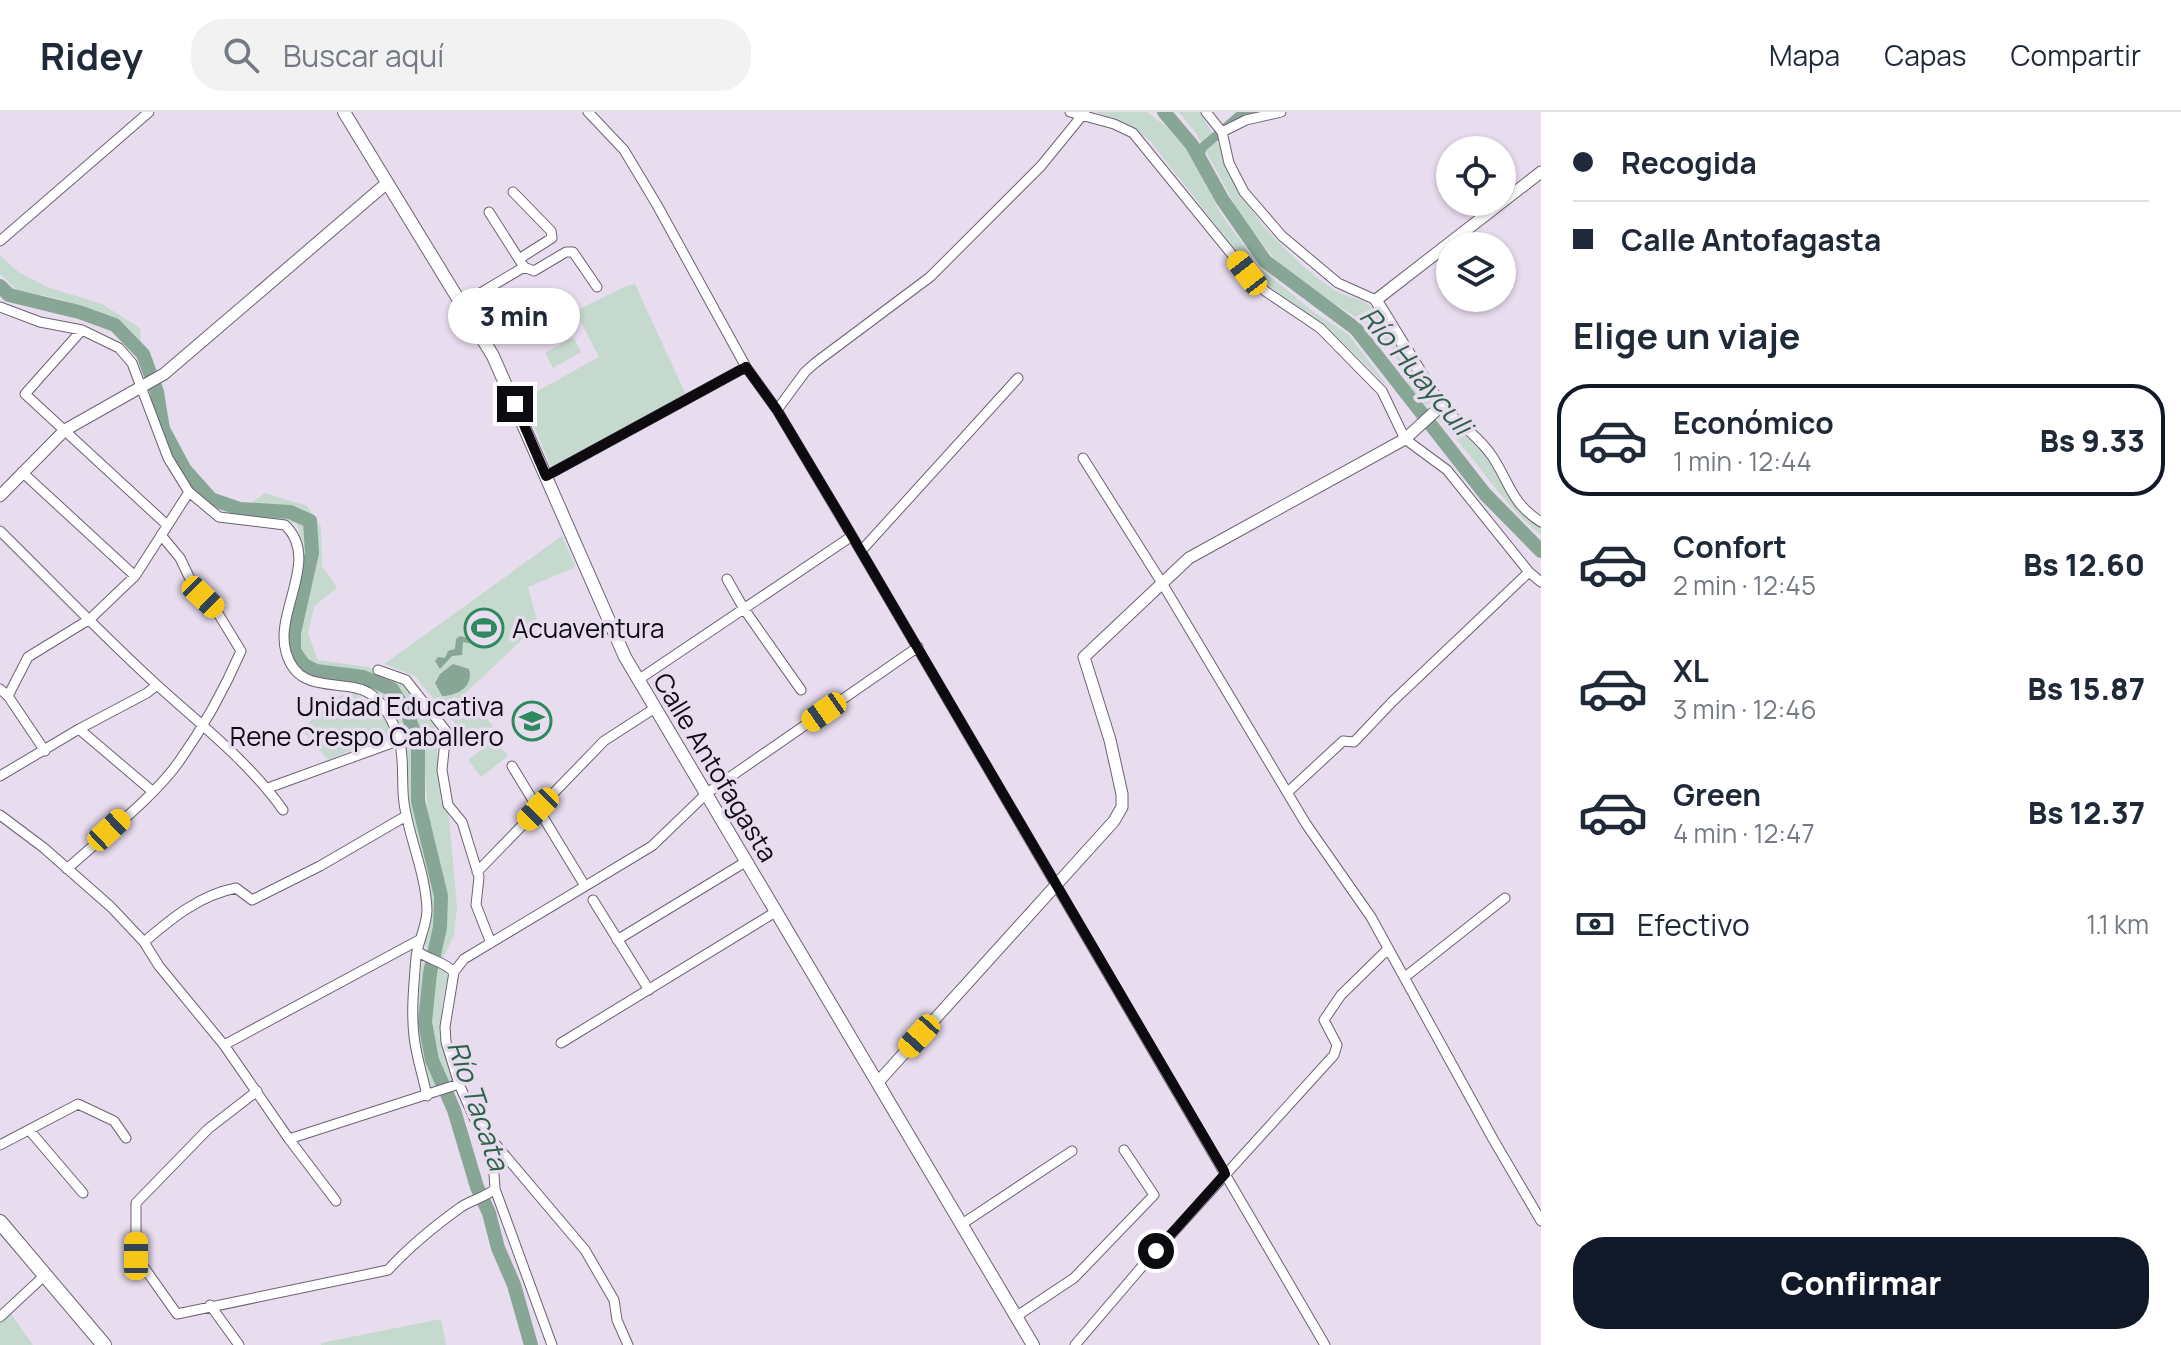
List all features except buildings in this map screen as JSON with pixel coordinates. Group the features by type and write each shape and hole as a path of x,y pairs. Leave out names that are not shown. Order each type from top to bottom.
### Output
{"main road":[{"name":"Calle Antofagasta","path":"344,112 493,356 607,618 638,680 1033,1345"},
{"path":"0,1222 104,1345"}],"street":[{"path":"0,241 149,112"},
{"path":"588,112 624,150 657,205 746,367 777,410 918,647 1325,1345"},
{"path":"1070,112 1084,114 1133,133 1247,273 1265,291 1320,328 1382,391 1408,435 1447,470 1529,572 1541,582"},
{"path":"1206,112 1222,132 1229,163 1244,192 1282,236 1338,283 1376,300 1438,409 1488,452 1523,510 1541,522"},
{"path":"1222,132 1246,120 1281,112"},
{"path":"777,410 815,363 930,277 1041,166 1084,114"},
{"path":"1376,300 1541,172"},
{"path":"0,496 65,430 164,374 387,183"},
{"path":"462,304 522,263 552,238 551,231 513,192"},
{"path":"489,212 522,263 534,271 566,252 573,252 597,287"},
{"path":"0,307 40,322 82,330 119,348 149,381 168,458 189,492 219,517 285,525 292,531 299,552 293,595 283,633 286,655 297,671 313,682 358,688 376,698 390,717 400,740 406,816 427,912 412,1008 413,1029 427,1096"},
{"path":"82,330 25,394 167,525"},
{"path":"546,476 746,367"},
{"path":"861,551 1018,378"},
{"path":"878,1082 1114,821 1122,807 1110,740 1084,657 1189,558 1408,435 1438,409"},
{"path":"1083,458 1289,791 1306,824 1356,894 1541,1221"},
{"path":"22,472 135,576"},
{"path":"45,751 4,693 28,657 90,619 135,576 189,492"},
{"path":"0,531 157,685 203,723 268,788 283,810"},
{"path":"67,869 177,764 221,695 241,651 216,610 193,585 180,558 161,535"},
{"path":"638,680 852,536"},
{"path":"1289,791 1343,741 1354,742 1529,572"},
{"path":"727,579 744,609 801,690"},
{"path":"628,1345 617,1320 614,1300 585,1250 492,1143 455,1084 445,1027 454,972 464,959 652,846 707,793 918,647"},
{"path":"378,670 406,680 446,731 442,770 448,805 462,822 479,877 476,905 491,943"},
{"path":"0,776 157,685"},
{"path":"477,872 604,741 655,708"},
{"path":"79,729 152,791"},
{"path":"268,788 400,740"},
{"path":"512,766 585,886"},
{"path":"0,815 44,848 111,907 144,942 159,966 224,1045 336,1201"},
{"path":"144,942 174,916 217,891 236,888 252,900 320,866 406,816"},
{"path":"617,940 747,861"},
{"path":"1405,977 1505,898"},
{"path":"593,900 649,990"},
{"path":"561,1043 777,911"},
{"path":"1075,1345 1334,1055 1337,1045 1324,1020 1341,995 1388,949"},
{"path":"420,950 445,963 454,972"},
{"path":"224,1045 420,950"},
{"path":"289,1139 427,1096 455,1084"},
{"path":"257,1091 208,1129 136,1203 136,1256 177,1314 388,1270 400,1256 463,1206 486,1195"},
{"path":"0,1145 78,1104 114,1121 126,1138"},
{"path":"30,1131 83,1193"},
{"path":"492,1143 486,1195 552,1345"},
{"path":"1017,1316 1074,1278 1154,1195 1124,1150"},
{"path":"962,1224 1072,1151"},
{"path":"0,1317 44,1276"},
{"path":"210,1305 239,1345"}],"shaded area":[{"path":"1096,112 1147,112 1167,127 1190,154 1221,214 1260,268 1315,313 1348,334 1389,388 1328,329 1252,271 1150,141 1133,127"},
{"path":"1179,112 1199,112 1249,206 1285,249 1331,288 1373,308 1432,402 1427,406 1409,386 1392,349 1375,329 1303,284 1274,258 1242,218 1196,133"},
{"path":"0,255 17,271 47,287 102,304 140,328 141,341 123,323 60,299 17,290 0,274"},
{"path":"635,284 686,395 551,467 523,399 599,357 575,311"},
{"path":"573,337 581,352 553,368 545,353"},
{"path":"1440,413 1485,454 1521,513 1541,527 1541,535 1512,508 1435,416"},
{"path":"265,493 307,506 321,527 322,566 337,588 314,606 308,634 318,660 368,667 407,682 425,704 435,727 441,801 449,817 457,908 454,935 443,958 437,956 445,896 429,831 423,740 414,714 399,688 364,674 318,669 302,655 298,641 315,554 312,518 291,508 247,506"},
{"path":"213,503 238,510 288,515 301,521 308,532 309,548 293,630 297,661 315,675 364,683 386,693 406,726 414,754 416,807 438,895 431,955 425,943 433,912 429,884 408,807 404,745 378,699 309,677 292,662 287,645 300,584 303,549 297,524 233,514"},
{"name":"Acuaventura","path":"562,536 576,567 528,587 538,624 445,713 415,676 384,664"},
{"path":"469,626 474,626 478,641 474,644 463,642 462,655 452,656 440,669 435,661 438,657 445,658 448,651 455,649 456,639 460,636 467,638 470,635"},
{"path":"453,664 469,669 469,681 458,692 442,696 435,683 440,674"},
{"path":"354,693 377,710 391,734 328,760 301,729 340,696"},
{"path":"470,698 493,726 472,744 449,716"},
{"path":"495,739 508,756 481,777 468,760"},
{"path":"422,962 428,964 425,1039 439,1085 430,1088 418,1051 416,1023"},
{"path":"437,965 445,969 448,975 441,1018 446,1054 456,1082 446,1083 433,1039 431,1010"},
{"path":"7,1308 33,1345 0,1345 0,1314"},
{"path":"441,1319 446,1345 321,1345 321,1343"}],"waterway":[{"name":"Río Huayculi","path":"1164,112 1192,145 1222,199 1265,261 1356,329 1485,494 1541,551"},
{"path":"1199,156 1203,147 1239,116 1260,112"},
{"name":"Río Tacata","path":"0,286 9,295 79,312 115,325 143,354 157,392 163,429 185,470 211,499 240,509 290,512 310,521 312,553 294,633 294,651 304,665 316,671 363,677 392,689 408,715 418,744 418,801 441,896 440,927 430,973 425,1022 432,1060 454,1110 477,1187 514,1285 531,1345"}],"place":[{"name":"Acuaventura","path":"484,628"},
{"name":"Unidad Educativa Rene Crespo Caballero","path":"532,721"}],"route":[{"path":"515,404 546,476 746,367 777,410 838,512 1224,1171 1225,1174 1156,1251"}]}
